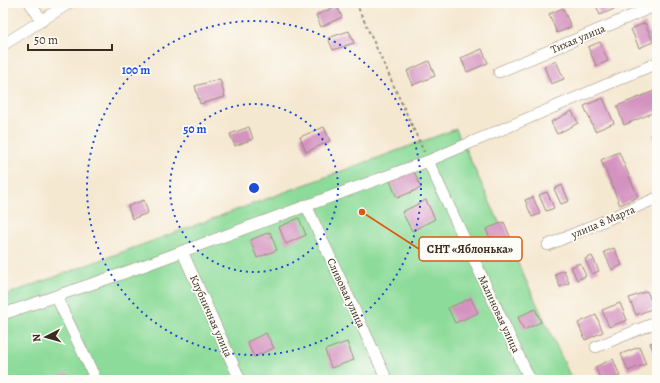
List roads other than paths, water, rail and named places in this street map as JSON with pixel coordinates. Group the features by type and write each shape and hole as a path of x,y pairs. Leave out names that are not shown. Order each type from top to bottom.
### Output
{"street":[{"path":"30,3 42,21"},
{"path":"3,45 69,3"},
{"name":"Тихая улица","path":"499,72 657,5"},
{"path":"3,314 182,251 428,161 657,63"},
{"name":"Малиновая улица","path":"428,161 530,380"},
{"name":"улица 8 Марта","path":"548,245 657,198"},
{"name":"Сливовая улица","path":"306,205 387,380"},
{"name":"Клубничная улица","path":"182,251 240,380"},
{"path":"56,296 96,380"},
{"path":"596,347 657,322"}],"place":[{"name":"СНТ «Яблонька»","path":"362,212"}]}
